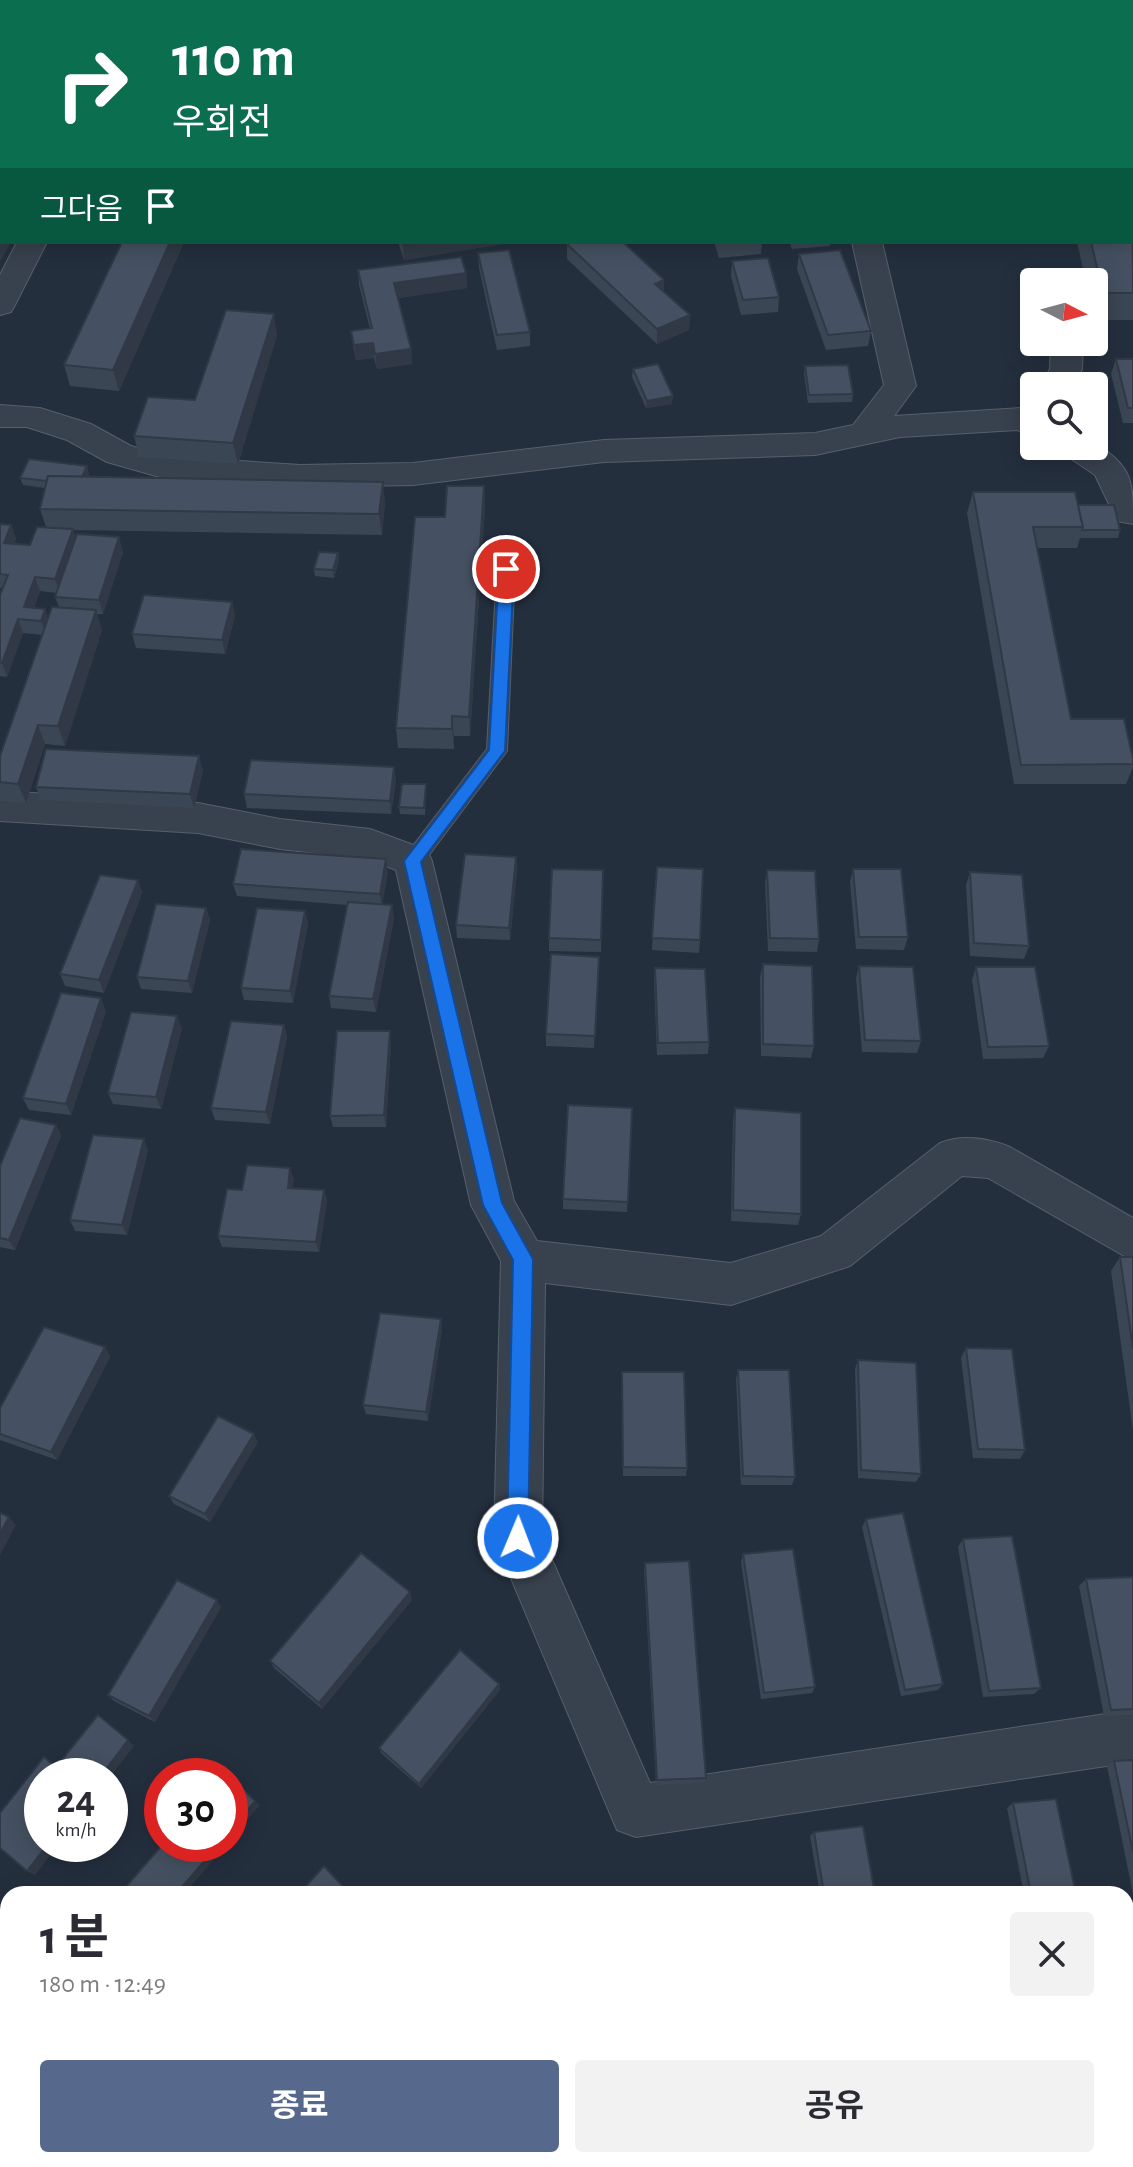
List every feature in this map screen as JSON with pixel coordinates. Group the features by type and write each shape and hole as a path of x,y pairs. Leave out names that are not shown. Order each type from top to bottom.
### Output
{"street":[{"path":"0,305 31,244"},
{"path":"864,434 900,386 867,244"},
{"path":"0,416 29,416 79,432 119,454 163,467 300,476 413,474 604,451 815,444 926,423 1020,418"},
{"path":"1097,460 1109,468 1129,513"},
{"path":"0,806 198,818 280,834 370,844 413,861 493,1205 523,1259 518,1538 636,1811 1106,1740 1133,1740"},
{"path":"523,1259 631,1275 731,1284 834,1252 955,1156 995,1160 1133,1241"}],"lane":[{"path":"413,861 497,751 506,569"}],"building":[{"path":"121,244 169,244 113,370 64,365"},
{"path":"567,244 625,244 664,280 655,284 690,315 657,329"},
{"path":"1091,244 1133,244 1133,293 1108,293 1108,268 1097,268"},
{"path":"509,250 530,332 497,335 478,253"},
{"path":"840,250 871,331 828,335 799,254"},
{"path":"461,257 466,273 394,283 411,349 375,354 373,343 354,345 351,331 372,328 358,270"},
{"path":"768,258 779,297 743,300 732,261"},
{"path":"226,310 274,314 233,443 134,436 148,397 195,400"},
{"path":"1116,359 1133,359 1133,408 1128,408"},
{"path":"658,364 673,396 647,401 633,369"},
{"path":"848,365 853,394 809,395 805,366"},
{"path":"29,459 87,466 82,477 48,476 47,481 20,478"},
{"path":"48,476 383,482 379,514 40,509"},
{"path":"447,486 484,486 469,717 452,716 452,729 396,728 415,517 445,517"},
{"path":"973,492 1075,492 1083,527 1033,527 1071,719 1124,719 1133,764 1021,765"},
{"path":"1078,505 1114,505 1120,530 1082,530"},
{"path":"0,524 11,525 4,543 30,545 37,527 73,529 55,579 35,577 24,607 45,609 41,621 18,619 2,663 0,595 8,575 0,574"},
{"path":"77,534 119,537 99,600 55,597"},
{"path":"319,552 338,553 333,570 314,569"},
{"path":"144,595 232,602 222,640 132,634"},
{"path":"52,607 96,610 58,726 38,725 18,784 0,782 0,756"},
{"path":"46,749 199,756 190,794 36,787"},
{"path":"251,760 394,767 390,801 244,794"},
{"path":"402,784 426,784 424,808 399,807"},
{"path":"241,849 386,859 380,894 233,884"},
{"path":"465,854 516,857 509,928 456,925"},
{"path":"657,867 703,869 700,940 652,938"},
{"path":"552,869 603,870 601,940 549,938"},
{"path":"853,869 901,869 908,937 859,937"},
{"path":"767,870 815,871 819,939 770,938"},
{"path":"970,872 1022,875 1029,946 974,943"},
{"path":"100,875 138,880 99,980 60,974"},
{"path":"348,902 392,905 373,999 329,996"},
{"path":"156,904 206,908 188,981 137,977"},
{"path":"257,908 305,911 290,991 241,988"},
{"path":"551,954 599,957 595,1036 546,1034"},
{"path":"763,964 812,966 814,1046 763,1044"},
{"path":"859,966 913,967 921,1041 865,1040"},
{"path":"976,967 1035,967 1049,1046 988,1047"},
{"path":"655,968 705,969 709,1042 658,1043"},
{"path":"61,993 101,998 66,1104 23,1098"},
{"path":"131,1012 177,1016 156,1097 108,1093"},
{"path":"231,1021 284,1025 266,1112 211,1108"},
{"path":"337,1031 390,1031 384,1115 330,1116"},
{"path":"568,1105 632,1108 628,1202 563,1199"},
{"path":"735,1108 801,1113 801,1214 733,1210"},
{"path":"20,1118 56,1125 9,1240 0,1238 0,1166"},
{"path":"93,1135 144,1139 122,1225 70,1220"},
{"path":"247,1165 290,1168 288,1188 324,1190 316,1242 218,1236 227,1189 242,1190"},
{"path":"1120,1257 1133,1257 1133,1349"},
{"path":"380,1313 441,1319 426,1412 363,1405"},
{"path":"44,1327 105,1347 51,1452 0,1434 0,1408"},
{"path":"966,1348 1012,1349 1025,1450 978,1449"},
{"path":"858,1360 916,1363 921,1474 861,1470"},
{"path":"738,1370 789,1370 795,1477 743,1476"},
{"path":"622,1372 684,1372 687,1468 623,1467"},
{"path":"218,1416 254,1434 205,1514 169,1496"},
{"path":"0,1513 9,1517 0,1534"},
{"path":"903,1513 943,1684 905,1690 866,1519"},
{"path":"1012,1536 1041,1688 989,1691 963,1539"},
{"path":"793,1549 815,1687 764,1693 743,1554"},
{"path":"361,1553 410,1592 319,1703 270,1661"},
{"path":"689,1561 706,1778 657,1780 645,1563"},
{"path":"1133,1577 1133,1709 1111,1710 1086,1579"},
{"path":"177,1580 217,1600 149,1716 108,1695"},
{"path":"460,1650 499,1684 419,1784 379,1748"},
{"path":"98,1715 128,1740 114,1758 63,1758"},
{"path":"1133,1760 1133,1852 1114,1761"},
{"path":"24,1782 24,1862 34,1862 27,1871 0,1848 0,1813"},
{"path":"248,1794 255,1801 248,1809"},
{"path":"1056,1799 1074,1886 1029,1886 1013,1803"},
{"path":"863,1826 874,1886 823,1886 814,1832"},
{"path":"147,1862 204,1862 183,1886 127,1886"},
{"path":"324,1866 343,1886 306,1886"}],"route":[{"path":"506,569 497,751 413,861 428,914 493,1205 523,1259 518,1538"}]}
